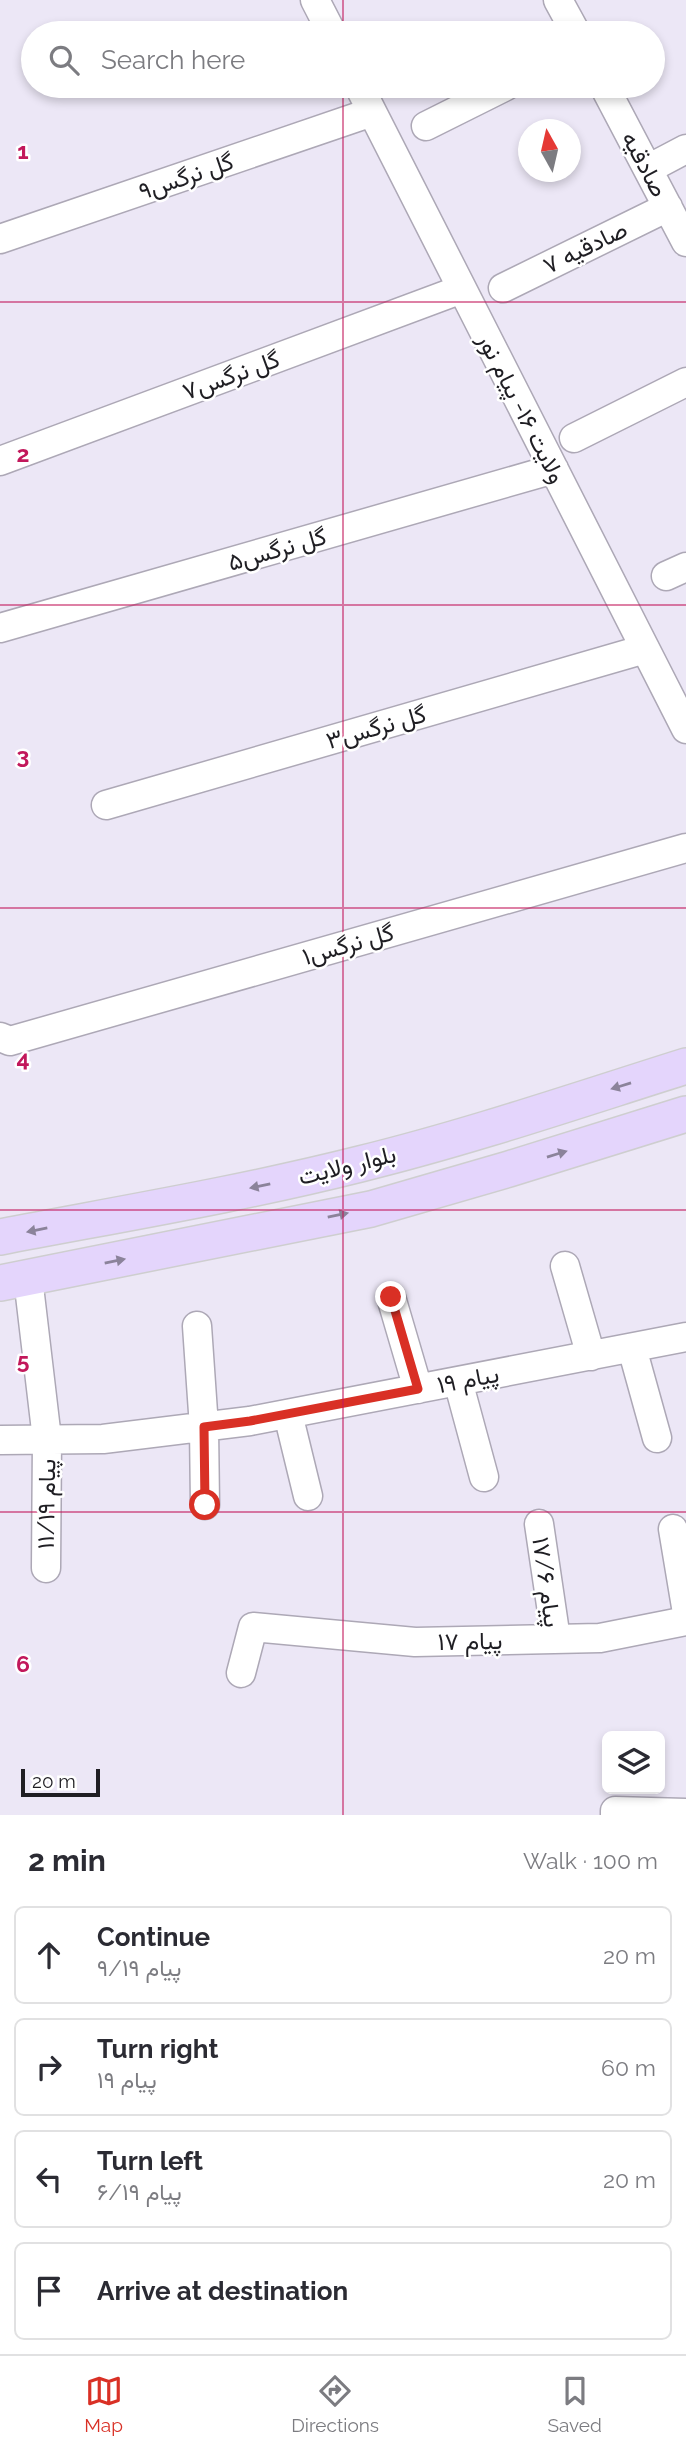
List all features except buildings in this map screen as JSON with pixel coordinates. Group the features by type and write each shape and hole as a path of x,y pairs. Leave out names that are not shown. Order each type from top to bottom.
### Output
{"main road":[{"name":"بلوار ولایت","path":"0,1237 360,1164 686,1066"},
{"name":"بلوار ولایت","path":"14,1280 371,1209 686,1114"}],"street":[{"path":"316,0 326,21"},
{"name":"ولایت ۱۶- پیام نور","path":"365,98 686,729"},
{"path":"426,126 482,98"},
{"name":"صادقیه","path":"610,98 686,242"},
{"name":"گل نرگس۹","path":"0,239 372,112"},
{"path":"648,169 686,149"},
{"name":"صادقیه ۷","path":"502,288 668,207"},
{"name":"گل نرگس۷","path":"0,461 462,289"},
{"path":"575,438 686,382"},
{"name":"گل نرگس۵","path":"0,628 554,469"},
{"name":"گل نرگس۳","path":"106,805 645,649"},
{"name":"گل نرگس۱","path":"5,1039 686,848"},
{"path":"565,1266 591,1356"},
{"name":"پیام ۱۱/۱۹","path":"14,1280 47,1440 46,1568"},
{"path":"391,1297 418,1389"},
{"path":"197,1326 204,1427 205,1505"},
{"name":"پیام ۱۹","path":"0,1440 103,1439 204,1427 288,1414 686,1337"},
{"path":"632,1348 657,1438"},
{"path":"458,1381 484,1477"},
{"path":"288,1414 308,1496"},
{"name":"پیام ۱۷/۶","path":"539,1524 556,1639"},
{"path":"673,1529 686,1607"},
{"name":"پیام ۱۷","path":"241,1673 253,1627 415,1642 600,1638 686,1621"},
{"path":"615,1815 615,1811 647,1800 686,1813"}],"route":[{"path":"205,1505 204,1427 250,1421 418,1389 391,1297"}]}
